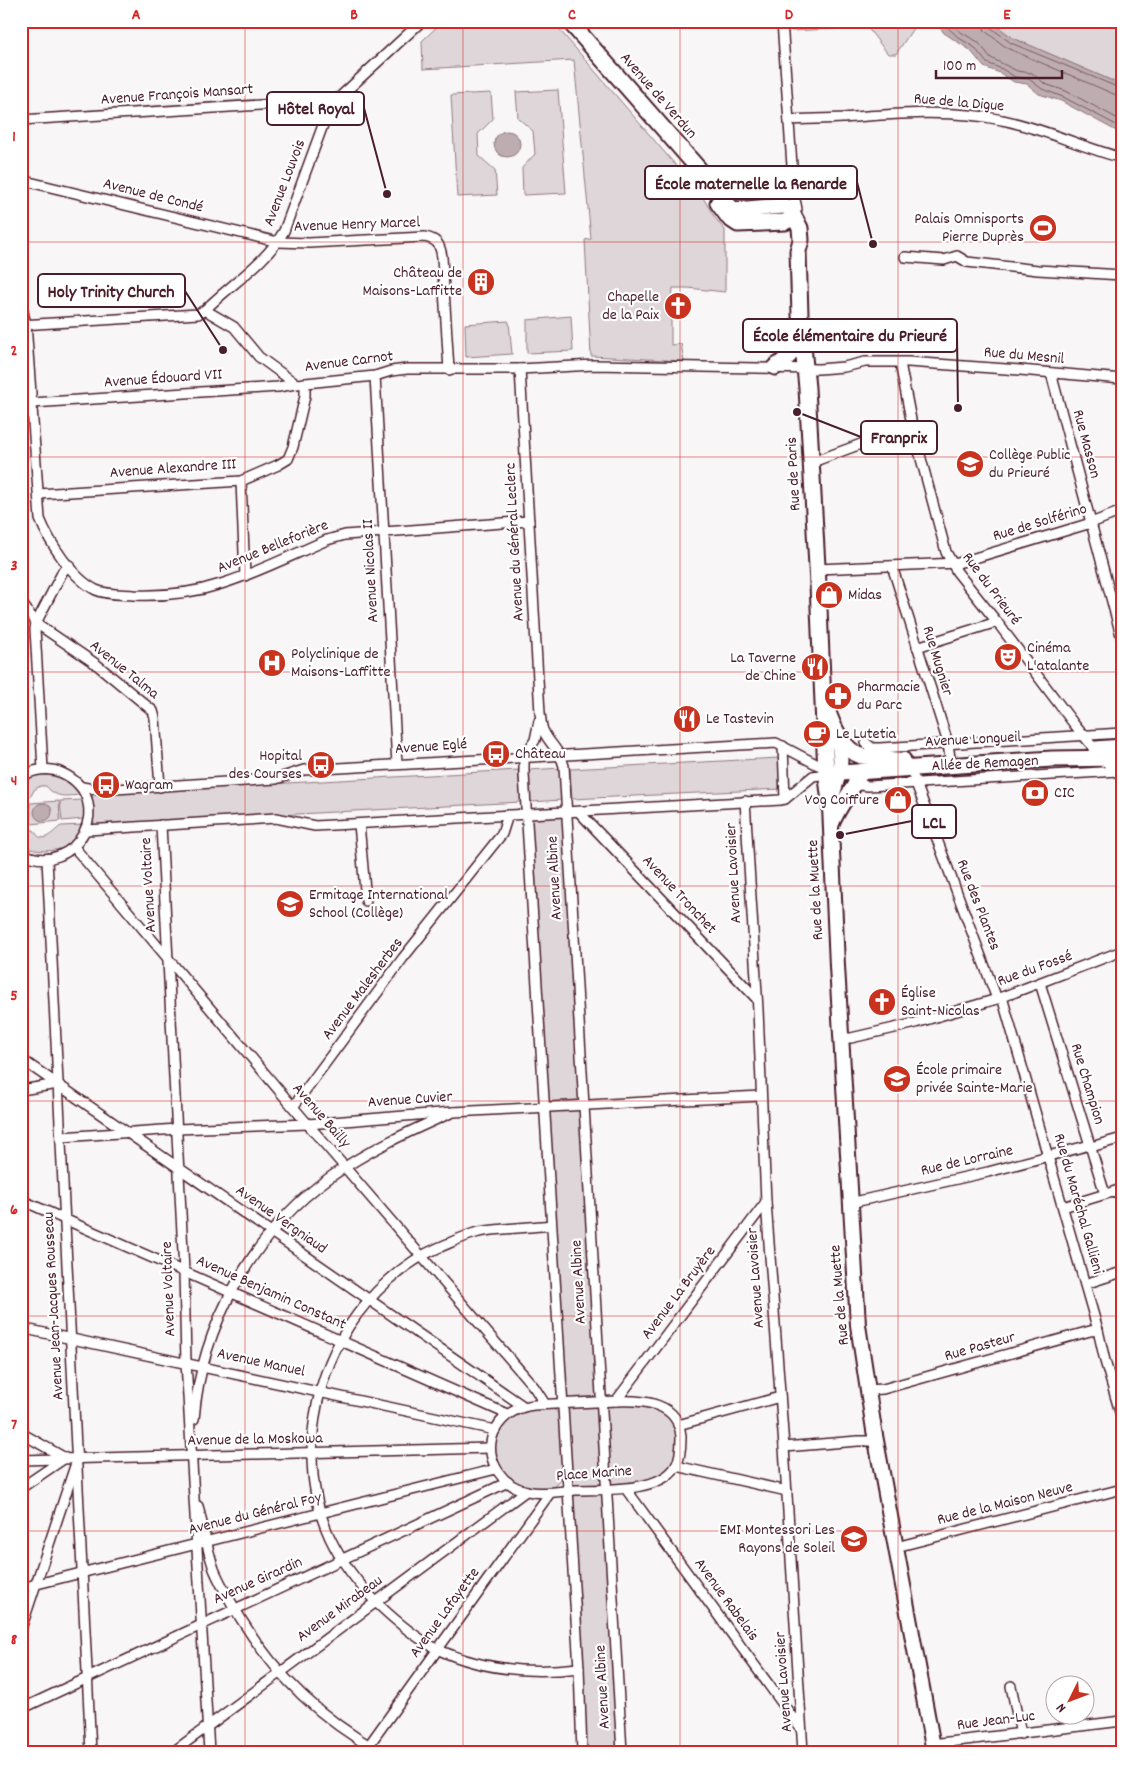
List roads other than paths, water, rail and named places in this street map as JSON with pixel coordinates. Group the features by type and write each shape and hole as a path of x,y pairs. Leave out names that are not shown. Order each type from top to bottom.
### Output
{"main road":[{"name":"Avenue de Verdun","path":"569,21 700,171 730,207 735,217"},
{"path":"792,207 789,220 780,222 740,225 735,217 792,207"},
{"name":"Rue de Paris","path":"792,207 800,228 801,240 798,251 800,315 805,369 824,696 836,731 850,748 861,748"},
{"name":"Rue de Paris","path":"780,222 798,251"},
{"path":"775,367 789,358 795,348 800,315"},
{"name":"Rue de Paris","path":"824,696 823,702 833,769"},
{"path":"861,748 890,761"},
{"name":"Avenue Longueil","path":"833,769 859,777 951,762 1098,753 1120,758"},
{"name":"Avenue Longueil","path":"890,761 951,762"}],"street":[{"path":"330,106 422,21"},
{"name":"Rue de Paris","path":"782,21 789,120 792,207"},
{"name":"Avenue François Mansart","path":"21,120 308,102 330,106"},
{"name":"Avenue Louvois","path":"205,310 261,260 278,242 284,231 330,106"},
{"name":"Rue de la Digue","path":"789,120 896,114 964,116 1001,120 1053,134 1103,153 1122,158"},
{"name":"Avenue de Condé","path":"21,180 278,242"},
{"name":"Avenue Henry Marcel","path":"278,242 309,243 424,237 437,241 442,257 449,370"},
{"path":"905,257 944,260 957,256 968,262 994,265 1038,270 1122,275"},
{"name":"Avenue Belleforière","path":"21,304 32,403 40,519 46,534 69,565 86,583 97,590 109,594 147,595 184,592 219,585 245,576 327,540 345,535 529,521"},
{"path":"23,325 198,314 205,310"},
{"name":"Avenue Carnot","path":"205,310 234,327 259,357 301,383 375,376 407,369 449,370 594,365 680,365 710,368 775,367"},
{"name":"Rue du Mesnil","path":"775,367 805,369 844,367 865,362 900,364 908,362 1122,380"},
{"name":"Rue du Prieuré","path":"900,364 912,425 946,552 957,572 1098,753 1120,758"},
{"name":"Avenue du Général Leclerc","path":"520,368 540,713 543,729 561,754 564,766 567,812"},
{"name":"Rue Masson","path":"1051,373 1122,639"},
{"name":"Avenue Nicolas II","path":"375,376 397,764"},
{"name":"Avenue Édouard VII","path":"32,403 278,387 301,383"},
{"name":"Avenue Alexandre III","path":"39,494 241,481 278,465 288,458 293,447 305,396 301,383"},
{"path":"810,463 912,425"},
{"path":"241,481 245,576"},
{"name":"Rue de Solférino","path":"817,568 958,564 1091,524 1122,511"},
{"path":"43,769 36,623 69,565"},
{"name":"Rue Mugnier","path":"892,566 948,743 951,762"},
{"name":"Avenue Talma","path":"21,602 36,623 96,664 153,711 160,786"},
{"path":"917,647 997,622"},
{"name":"Avenue du Général Leclerc","path":"524,757 535,740 540,713"},
{"name":"Rue de Paris","path":"833,769 841,749 836,731"},
{"path":"861,748 1122,732"},
{"name":"Avenue Eglé","path":"82,787 99,790 276,779 304,770 776,743 818,765 833,769"},
{"path":"783,746 785,799"},
{"path":"524,757 527,814"},
{"name":"Allée de Remagen","path":"859,777 868,786 916,783 1120,758"},
{"name":"Avenue Longueil","path":"833,769 890,761"},
{"name":"Rue des Plantes","path":"907,768 914,776 1000,998"},
{"path":"21,777 28,772 43,769 58,771 71,777 82,787 88,798 87,830 74,846 63,854 47,859 32,858 21,853"},
{"path":"87,830 276,818 315,826 785,799 813,776 833,769"},
{"name":"Rue de la Muette","path":"833,769 830,806 831,829 858,1325 876,1441 933,1748"},
{"name":"Rue de la Muette","path":"831,829 837,812 859,777"},
{"name":"Avenue Lavoisier","path":"745,801 757,999 766,1202 787,1491 803,1752"},
{"name":"Avenue Albine","path":"567,812 622,1752"},
{"name":"Avenue Tronchet","path":"579,812 757,999"},
{"name":"Avenue Albine","path":"527,814 579,1668 582,1752"},
{"name":"Avenue Malesherbes","path":"293,1107 403,958 502,834 508,816"},
{"path":"359,824 366,901"},
{"name":"Avenue Voltaire","path":"162,825 184,1271 186,1362 209,1752"},
{"name":"Avenue Bailly","path":"74,846 293,1107 534,1387 545,1404"},
{"name":"Avenue Jean-Jacques Rousseau","path":"47,859 62,1137 64,1219 90,1752"},
{"name":"Rue du Fossé","path":"841,1038 851,1038 912,1024 1000,998 1122,951"},
{"name":"Rue Champion","path":"1040,983 1105,1194"},
{"name":"Rue du Maréchal Gallieni","path":"1000,998 1063,1206 1105,1361 1119,1395 1122,1420"},
{"name":"Avenue Vergniaud","path":"21,1059 523,1406"},
{"path":"21,1090 58,1084"},
{"name":"Avenue Cuvier","path":"62,1137 177,1129 308,1124 453,1112 761,1096"},
{"path":"380,1752 366,1748 298,1692 256,1642 234,1608 215,1571 206,1541 197,1498 192,1456 195,1410 202,1366 215,1329 244,1271 272,1232 294,1207 345,1167 378,1147 453,1112"},
{"name":"Rue de Lorraine","path":"850,1203 988,1172 1122,1138"},
{"path":"1063,1206 1122,1189"},
{"name":"Avenue Benjamin Constant","path":"21,1200 508,1414"},
{"name":"Avenue La Bruyère","path":"616,1401 766,1202"},
{"path":"552,1225 478,1232 438,1248 390,1280 369,1300 341,1340 328,1366 320,1391 314,1423 313,1454 315,1483 321,1513 330,1538 357,1582 394,1620 416,1637 437,1649 468,1661 500,1669 530,1672 579,1668"},
{"path":"1085,1284 1122,1272"},
{"name":"Avenue Manuel","path":"21,1328 495,1430"},
{"name":"Rue Pasteur","path":"868,1390 883,1389 1098,1330"},
{"path":"678,1425 780,1397"},
{"path":"490,1448 495,1430 508,1414 523,1406 641,1401 667,1409 675,1418 681,1436 676,1466 787,1491"},
{"path":"21,1433 65,1458 21,1488"},
{"path":"784,1447 876,1441"},
{"name":"Avenue de la Moskowa","path":"21,1460 490,1448"},
{"name":"Place Marine","path":"490,1448 491,1459 496,1469 508,1482 526,1491 626,1489 651,1483 668,1474 676,1466"},
{"path":"21,1629 77,1459"},
{"name":"Avenue du Général Foy","path":"21,1588 496,1469"},
{"name":"Avenue Girardin","path":"21,1709 234,1608 343,1560 508,1482"},
{"name":"Avenue Rabelais","path":"626,1489 802,1729"},
{"name":"Rue de la Maison Neuve","path":"896,1547 1122,1489"},
{"name":"Avenue Mirabeau","path":"173,1752 526,1491"},
{"name":"Avenue Lafayette","path":"366,1748 550,1492"},
{"path":"1012,1686 1021,1734"},
{"name":"Rue Jean-Luc","path":"933,1748 1122,1721"}],"water":[{"path":"935,21 990,21 1013,38 1122,85 1122,134 1061,101 1039,94 1027,84 1014,82 1000,73 984,67 970,50 944,33"},
{"path":"507,131 516,135 520,144 516,153 507,157 498,153 494,144 498,135"},
{"path":"43,803 49,806 52,812 49,818 43,821 37,818 34,812 37,806"}],"place":[{"name":"Hôtel Royal","path":"387,194"},
{"name":"Palais Omnisports Pierre Duprès","path":"1043,228"},
{"name":"École maternelle la Renarde","path":"873,244"},
{"name":"Château de Maisons-Laffitte","path":"481,282"},
{"name":"Chapelle de la Paix","path":"678,306"},
{"name":"Holy Trinity Church","path":"223,350"},
{"name":"École élémentaire du Prieuré","path":"958,408"},
{"name":"Franprix","path":"797,412"},
{"name":"Collège Public du Prieuré","path":"970,464"},
{"name":"Midas","path":"829,595"},
{"name":"Cinéma L'atalante","path":"1008,657"},
{"name":"Polyclinique de Maisons-Laffitte","path":"272,663"},
{"name":"La Taverne de Chine","path":"815,667"},
{"name":"Pharmacie du Parc","path":"838,696"},
{"name":"Le Tastevin","path":"687,719"},
{"name":"Le Lutetia","path":"817,734"},
{"name":"Château","path":"496,754"},
{"name":"Hopital des Courses","path":"321,765"},
{"name":"Wagram","path":"106,785"},
{"name":"CIC","path":"1035,793"},
{"name":"Vog Coiffure","path":"898,800"},
{"name":"LCL","path":"840,835"},
{"name":"Ermitage International School (Collège)","path":"290,904"},
{"name":"Église Saint-Nicolas","path":"882,1002"},
{"name":"École primaire privée Sainte-Marie","path":"897,1079"},
{"name":"EMI Montessori Les Rayons de Soleil","path":"854,1539"}]}
